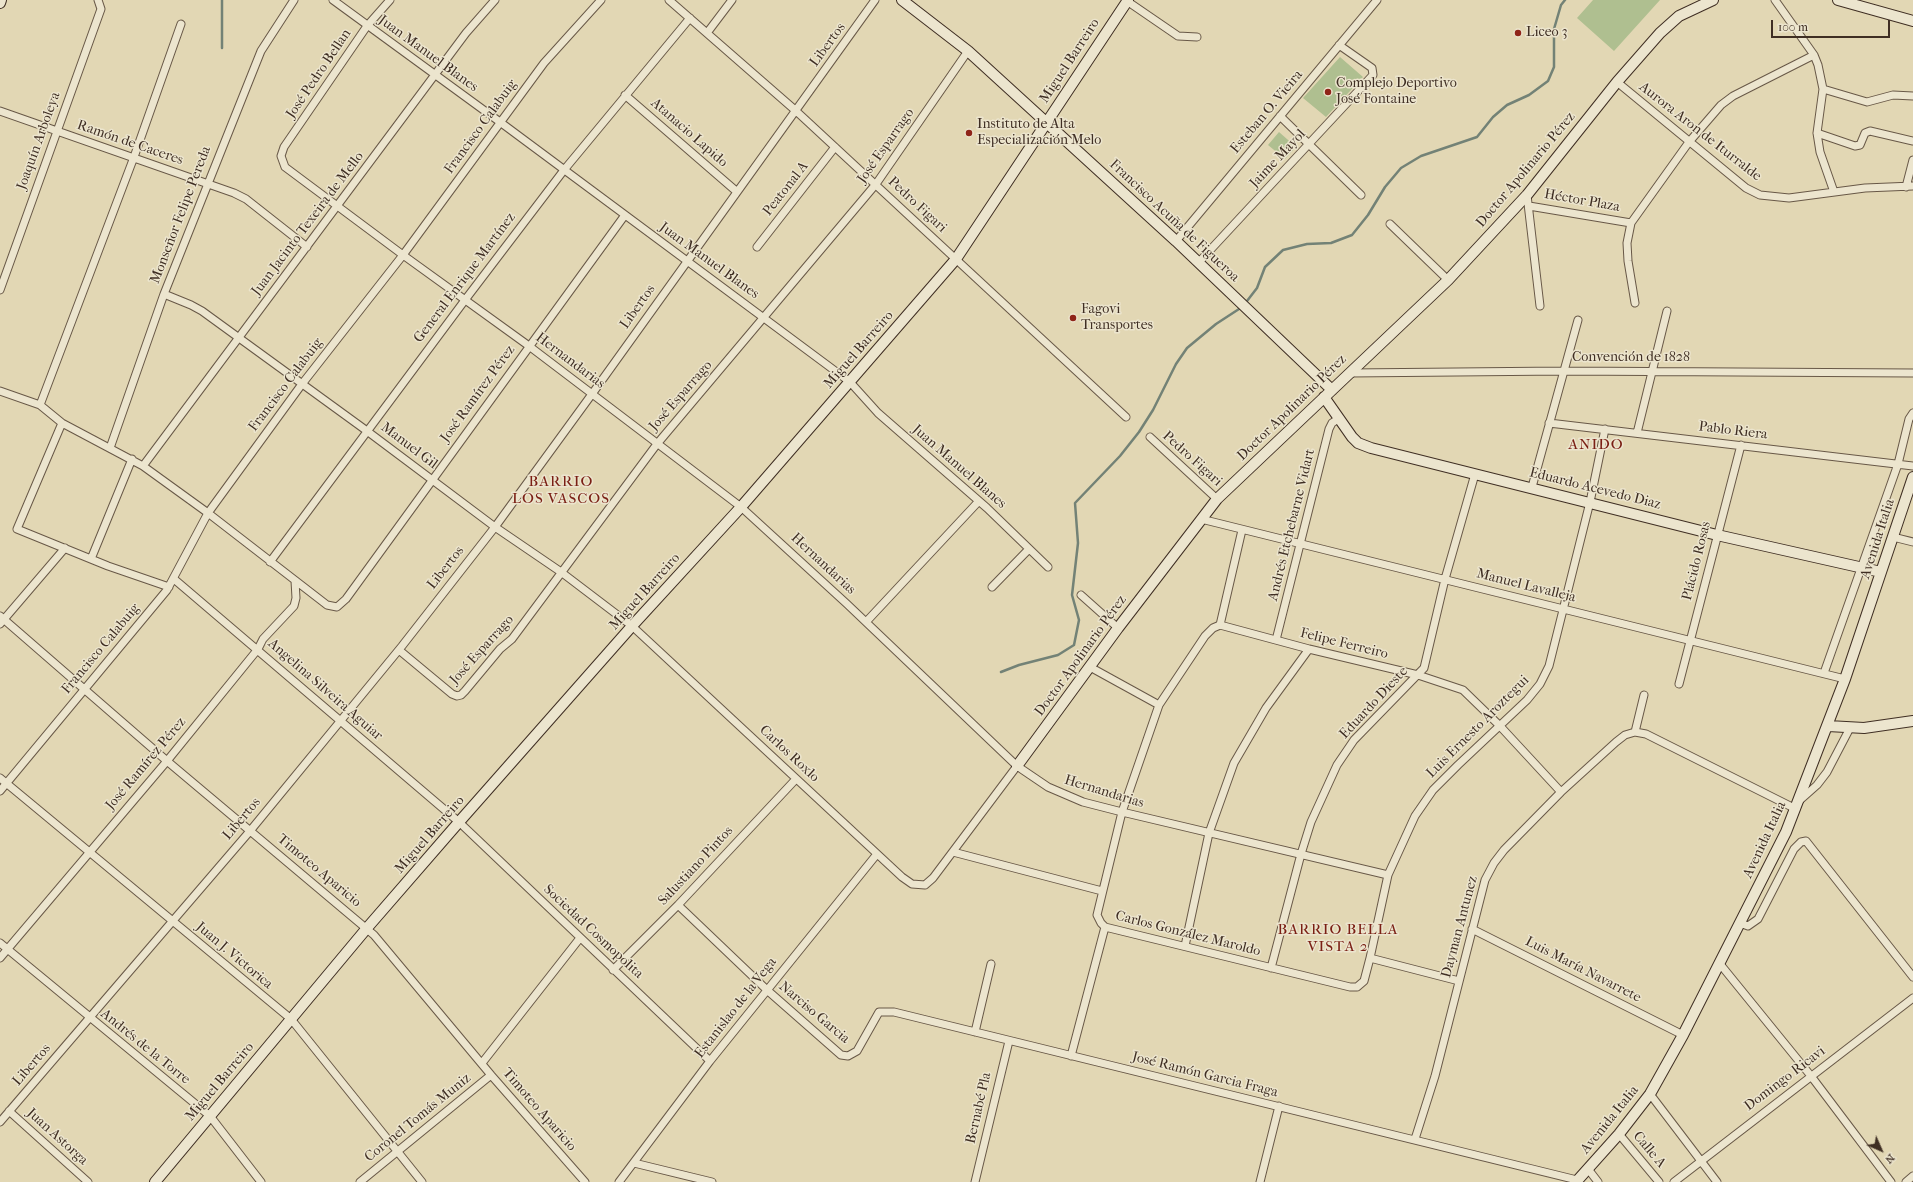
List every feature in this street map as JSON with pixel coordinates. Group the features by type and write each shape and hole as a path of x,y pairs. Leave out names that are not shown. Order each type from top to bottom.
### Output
{"street":[{"name":"Monseñor Felipe Pereda","path":"110,448 164,294 261,51 294,0"},
{"name":"Juan Manuel Blanes","path":"333,0 850,382 878,413 979,501 1048,567"},
{"name":"José Pedro Bellan","path":"285,166 281,156 284,147 367,26 390,0"},
{"name":"Juan Jacinto Texeira de Mello","path":"143,466 306,247 338,207 466,33 495,0"},
{"name":"Francisco Calabuig","path":"0,791 169,587 208,513 302,384 403,255 544,62 600,0"},
{"name":"Pedro Figari","path":"669,0 796,110 1126,417"},
{"path":"707,33 732,0"},
{"name":"Libertos","path":"0,1122 250,831 399,650 495,527 875,0"},
{"name":"Francisco Acuña de Figueroa","path":"902,0 968,50 1199,262 1328,393"},
{"name":"Esteban O. Vieira","path":"1176,241 1377,0"},
{"name":"Doctor Apolinario Pérez","path":"933,878 1118,628 1217,499 1448,280 1528,200 1650,42 1669,24 1688,10 1713,0"},
{"path":"1775,0 1814,55 1820,73 1823,89 1817,133 1820,152 1834,192"},
{"name":"Joaquín Arboleya","path":"0,290 101,9 99,1"},
{"path":"1127,1 1178,36 1197,37"},
{"name":"Miguel Barreiro","path":"155,1182 367,928 632,626 741,507 956,259 1127,1"},
{"path":"1843,1 1913,21"},
{"name":"General Enrique Martínez","path":"270,562 464,300 564,170 690,18"},
{"path":"40,405 134,157 181,24"},
{"name":"Jaime Mayol","path":"1199,262 1373,74 1372,68 1339,45"},
{"name":"José Esparrago","path":"399,650 452,694 461,695 500,649 512,639 657,444 876,184 968,50"},
{"path":"1635,303 1628,262 1627,243 1631,223 1689,142 1721,104 1733,96 1814,55"},
{"name":"Aurora Aron de Iturralde","path":"1618,82 1746,188 1760,195 1789,198 1834,192 1910,187"},
{"path":"1823,89 1867,102 1893,95 1913,96"},
{"name":"Atanacio Lapido","path":"625,95 736,191"},
{"name":"Ramón de Caceres","path":"0,111 207,184 234,192 246,199 306,247"},
{"path":"1280,116 1361,195"},
{"path":"1817,133 1855,146 1860,145 1865,133 1870,131 1913,141"},
{"name":"Peatonal A","path":"757,247 835,147"},
{"path":"1910,187 1913,160"},
{"name":"Hernandarias","path":"285,166 403,255 529,346 741,507 866,622 1017,766 1048,788 1064,795 1122,812 1388,875"},
{"name":"Héctor Plaza","path":"1540,306 1528,200 1631,223"},
{"name":"José Ramírez Pérez","path":"294,581 326,605 337,607 346,599 625,215"},
{"path":"1390,224 1448,280"},
{"name":"Manuel Gil","path":"164,294 191,305 238,338 367,430 495,527 562,572 632,626"},
{"path":"1637,433 1667,311"},
{"path":"1532,487 1578,320"},
{"name":"Convención de 1828","path":"1349,373 1563,371 1913,372"},
{"path":"0,391 40,405 62,423 143,466 208,513 294,581"},
{"name":"Eduardo Acevedo Diaz","path":"1328,393 1338,419 1347,433 1358,443 1371,448 1532,487 1717,535 1881,572"},
{"path":"1824,673 1898,464 1909,419 1913,413"},
{"name":"Andrés Etchebarne Vidart","path":"1276,640 1329,430 1332,423 1338,419"},
{"path":"62,423 17,529 91,559 169,587"},
{"name":"Pablo Riera","path":"1549,423 1913,466"},
{"name":"Luis Ernesto Aroztegui","path":"1357,986 1364,980 1388,875 1415,816 1433,790 1499,724 1527,700 1540,684 1548,666 1563,608 1590,502 1605,430"},
{"name":"Pedro Figari","path":"1150,438 1217,499"},
{"name":"Plácido Rosas","path":"1679,684 1741,445"},
{"path":"91,559 132,459"},
{"name":"Eduardo Dieste","path":"1271,968 1311,822 1338,765 1354,740 1374,718 1418,676 1424,668 1445,579 1475,474"},
{"name":"Avenida Italia","path":"1577,1181 1619,1134 1650,1094 1720,964 1797,805 1845,679 1913,477"},
{"path":"866,622 979,501"},
{"name":"Manuel Lavalleja","path":"1202,519 1690,639 1845,679"},
{"path":"1071,1056 1105,927 1101,923 1098,915 1102,891 1122,812 1158,705 1206,636 1213,628 1220,625 1242,530"},
{"path":"1893,537 1913,542"},
{"path":"1,620 64,548"},
{"path":"992,587 1030,549"},
{"name":"Angelina Silveira Aguiar","path":"174,578 459,822"},
{"name":"José Ramírez Pérez","path":"0,958 167,761 258,649 263,638 294,606 296,598 294,581"},
{"path":"1081,595 1118,628"},
{"name":"Timoteo Aparicio","path":"1,620 85,689 167,761 367,928 491,1075 584,1182"},
{"name":"Felipe Ferreiro","path":"1220,625 1309,650 1418,676 1463,690 1499,724 1561,792"},
{"name":"Carlos Roxlo","path":"632,626 902,877 912,884 925,885 933,878"},
{"path":"1185,946 1209,833 1234,763 1266,708 1309,650"},
{"path":"1090,667 1158,705"},
{"path":"1644,695 1635,732 1646,734 1797,805 1827,772 1850,728"},
{"path":"1828,726 1850,728 1913,721"},
{"name":"Dayman Antunez","path":"1416,1139 1435,1076 1485,880 1494,863 1504,850 1561,792 1616,742 1625,735 1635,732"},
{"name":"Juan J. Victorica","path":"0,778 300,1028 396,1152 422,1182"},
{"name":"Salustiano Pintos","path":"613,970 678,905 796,779"},
{"name":"Sociedad Cosmopolita","path":"459,822 710,1061"},
{"path":"1740,923 1748,926 1758,919 1794,849 1801,842 1806,841 1913,977"},
{"path":"953,852 1102,891"},
{"name":"Estanislao de la Vega","path":"619,1182 710,1061 877,854"},
{"name":"Narciso Garcia","path":"678,905 767,990 835,1051 841,1055 848,1056"},
{"name":"Carlos González Maroldo","path":"1105,927 1350,988 1357,986"},
{"name":"Luis María Navarrete","path":"1472,929 1683,1035"},
{"path":"482,1063 580,938"},
{"name":"Andrés de la Torre","path":"0,944 210,1116 262,1182"},
{"path":"1370,958 1459,981"},
{"path":"975,1032 991,964"},
{"path":"1720,964 1810,1076 1891,1182"},
{"name":"Domingo Ricavi","path":"1674,1182 1700,1160 1913,998"},
{"name":"José Ramón Garcia Fraga","path":"848,1056 857,1051 876,1016 879,1012 884,1011 1416,1139 1577,1181"},
{"name":"Bernabé Pla","path":"975,1182 1009,1041"},
{"name":"Coronel Tomás Muniz","path":"360,1182 491,1075"},
{"path":"1650,1094 1717,1182"},
{"path":"1260,1182 1279,1106"},
{"name":"Juan Astorga","path":"9,1111 88,1182"},
{"name":"Calle A","path":"1619,1134 1659,1182"},
{"path":"634,1163 712,1182"},
{"path":"1588,1169 1598,1182"},
{"path":"1906,1182 1913,1176"}],"green space":[{"path":"1593,0 1660,0 1614,51 1577,18"},
{"name":"Complejo Deportivo José Fontaine","path":"1340,57 1363,77 1326,117 1303,98"},
{"path":"1279,132 1296,147 1285,159 1268,145"}],"waterway":[{"path":"222,0 222,48"},
{"path":"1247,301 1257,288 1265,267 1283,250 1307,244 1331,243 1352,235 1368,215 1385,187 1401,168 1421,156 1477,137 1493,117 1507,105 1529,95 1548,81 1554,67 1554,29 1561,5 1565,0"},
{"path":"1001,672 1019,665 1058,655 1074,645 1079,620 1072,595 1078,543 1075,503 1120,456 1139,432 1153,410 1176,364 1187,348 1216,324 1239,309"}],"place":[{"name":"Liceo 3","path":"1518,33"},
{"name":"Complejo Deportivo José Fontaine","path":"1328,92"},
{"name":"Instituto de Alta Especialización Melo","path":"969,133"},
{"name":"Fagovi Transportes","path":"1073,318"}],"district":[{"name":"ANIDO","path":"1596,445"},
{"name":"BARRIO LOS VASCOS","path":"561,490"},
{"name":"BARRIO BELLA VISTA 2","path":"1338,938"}]}
